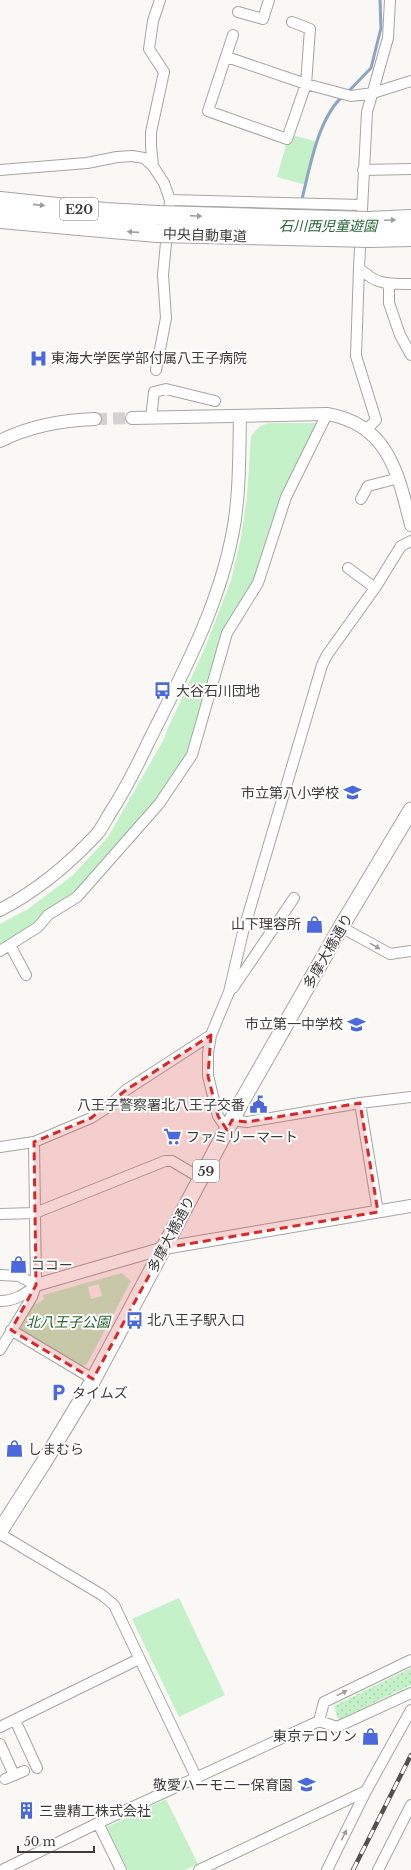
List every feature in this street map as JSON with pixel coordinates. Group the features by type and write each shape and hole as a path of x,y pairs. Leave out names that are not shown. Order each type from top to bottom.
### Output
{"highway":[{"name":"中央自動車道","path":"0,201 105,212 157,215 366,213 411,219"},
{"name":"中央自動車道","path":"0,219 157,233 370,238 411,237"},
{"path":"0,228 24,231 110,230"}],"main road":[{"name":"多摩大橋通り","path":"0,1533 4,1516 44,1462 93,1380 230,1125 341,927 411,810"}],"street":[{"path":"153,166 150,146 151,132 164,72 149,49 153,21 160,0"},
{"path":"238,12 263,19 269,0"},
{"path":"366,430 376,420 356,356 359,268 366,213 363,170 366,112 373,93 388,38 390,0"},
{"path":"233,35 208,111 287,139 306,84 310,29 292,22"},
{"path":"227,57 306,84 351,96 373,93 411,81"},
{"path":"0,170 87,163 117,156 144,158 153,166 164,183 170,200 164,276 166,318 156,370"},
{"path":"363,170 411,169"},
{"path":"170,200 366,213"},
{"path":"359,268 370,278 389,284 411,284"},
{"path":"389,284 389,303 400,335 411,355"},
{"path":"151,418 154,392 166,389 215,402"},
{"path":"0,951 38,927 48,914 77,898 159,804 192,755 226,633 258,583 286,497 327,414"},
{"path":"132,418 240,417 327,414 353,421 380,442 390,456 399,478 411,525"},
{"path":"0,910 21,899 62,869 98,833 124,791 153,733 195,646 219,587 233,531 238,490 240,417"},
{"path":"0,441 31,428 51,423 94,419"},
{"path":"361,499 368,486 399,478"},
{"path":"411,541 400,546 375,588 327,655 322,665 243,932 229,992 211,1035 208,1053 208,1076 218,1116 230,1125 360,1103 411,1097"},
{"path":"348,568 375,588"},
{"path":"229,992 294,898"},
{"path":"341,927 390,954 411,951"},
{"path":"10,945 26,975"},
{"path":"0,1148 34,1142 96,1114 108,1107 126,1090 211,1035"},
{"path":"360,1103 378,1212"},
{"path":"0,1349 32,1297 36,1285 34,1142"},
{"path":"0,1214 35,1213 165,1161 172,1161 202,1179"},
{"path":"0,1301 15,1299 25,1294 36,1285 164,1248 411,1206"},
{"path":"0,1275 20,1276 36,1285"},
{"path":"11,1330 93,1380"},
{"path":"0,1533 102,1595 114,1605 198,1779"},
{"path":"0,1727 139,1658"},
{"path":"320,1721 324,1702 411,1660"},
{"path":"2,1870 98,1823 198,1779 320,1721 337,1727 411,1693"},
{"path":"326,1870 366,1792 411,1710"},
{"path":"14,1720 37,1768"},
{"path":"0,1744 10,1777 24,1771"},
{"path":"199,1870 366,1792"},
{"path":"378,1870 411,1805"},
{"path":"98,1823 121,1870"}],"highlighted area":[{"path":"211,1035 208,1076 218,1116 227,1130 232,1120 247,1122 360,1103 378,1212 164,1248 93,1379 11,1330 36,1285 34,1142 91,1118 126,1090"}],"green space":[{"path":"289,134 318,142 306,185 277,177"},
{"path":"269,423 323,423 286,497 258,583 227,633 192,755 94,880 0,951 0,924 28,909 73,875 108,837 164,739 205,648 231,580 241,538 247,496 251,436 260,426"},
{"name":"北八王子公園","path":"122,1273 131,1281 87,1364 80,1367 21,1331 19,1326 34,1302 37,1304 44,1299 43,1295","holes":["99,1284 102,1296 91,1299 88,1287"]},
{"path":"179,1598 225,1695 179,1717 132,1619"},
{"path":"411,1668 411,1685 338,1720 334,1706"},
{"path":"166,1799 198,1864 185,1870 128,1870 107,1827"}],"waterway":[{"path":"347,93 371,68 381,28 380,0"},
{"path":"302,199 312,158 321,130 334,105 343,96"}],"tunnel":[{"path":"95,419 132,418"}],"railway":[{"path":"353,1870 411,1755"}],"place":[{"name":"東海大学医学部付属八王子病院","path":"38,358"},
{"name":"大谷石川団地","path":"163,691"},
{"name":"市立第八小学校","path":"352,793"},
{"name":"山下理容所","path":"314,924"},
{"name":"市立第一中学校","path":"356,1024"},
{"name":"八王子警察署北八王子交番","path":"258,1105"},
{"name":"ファミリーマート","path":"173,1137"},
{"name":"ココー","path":"18,1265"},
{"name":"北八王子駅入口","path":"134,1320"},
{"name":"タイムズ","path":"59,1393"},
{"name":"しまむら","path":"15,1449"},
{"name":"東京テロソン","path":"370,1736"},
{"name":"敬愛ハーモニー保育園","path":"306,1785"},
{"name":"三豊精工株式会社","path":"26,1811"}],"park label":[{"name":"石川西児童遊園","path":"328,226"}]}
